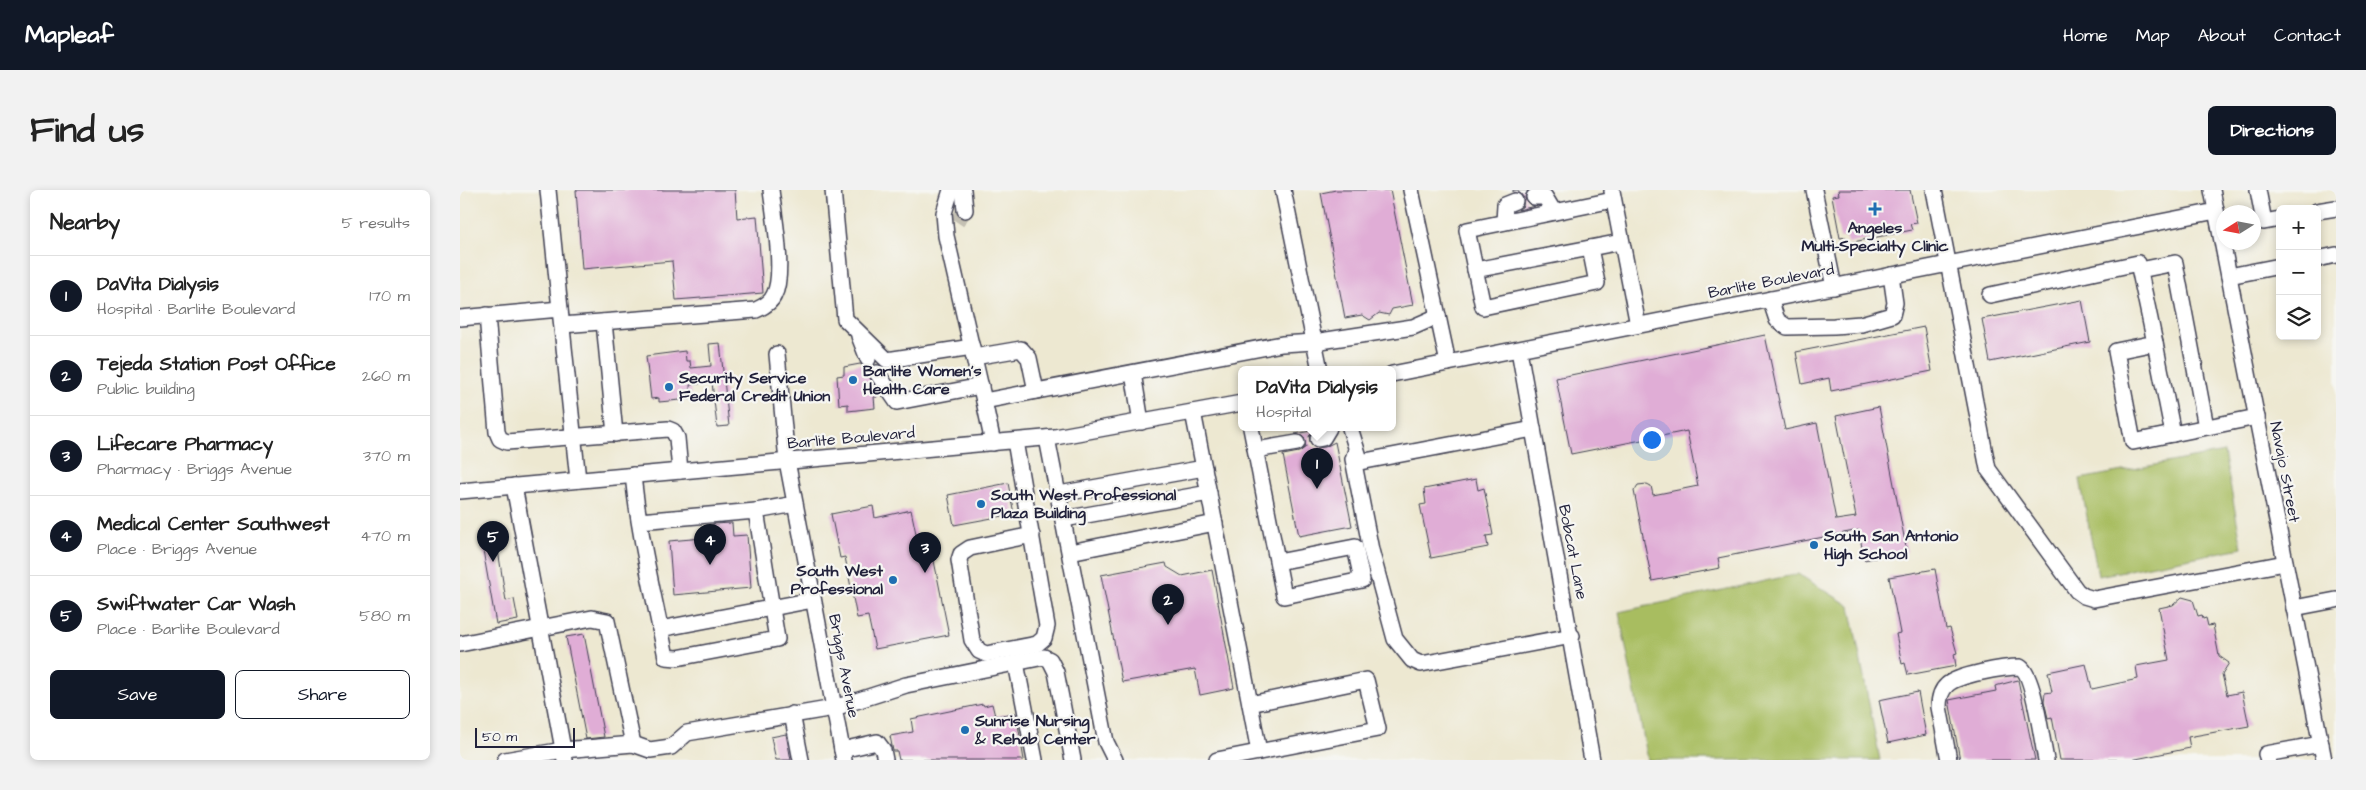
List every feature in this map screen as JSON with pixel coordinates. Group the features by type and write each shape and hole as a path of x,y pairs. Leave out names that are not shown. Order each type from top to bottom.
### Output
{"street":[{"path":"548,190 578,480"},
{"path":"562,325 756,310 766,305 774,296 779,275 771,190"},
{"path":"833,190 845,319 856,330 887,360 1021,349 1029,358 1036,391"},
{"path":"951,190 944,214 946,236 993,442"},
{"path":"946,236 961,216 963,190"},
{"path":"1283,190 1319,366"},
{"path":"1411,190 1448,363"},
{"path":"1814,190 1834,287"},
{"path":"1934,190 1988,469 2078,591 2084,596 2094,599 2285,563"},
{"name":"Navajo Street","path":"2212,190 2216,211"},
{"path":"2258,190 2264,222 2276,220"},
{"path":"1590,248 1598,284 1483,307 1467,230 1554,212 1612,195 1638,325"},
{"path":"1534,197 1545,197 1554,212"},
{"path":"1504,222 1505,205 1515,200"},
{"path":"2321,210 2336,208"},
{"name":"Barlite Boulevard","path":"1396,373 2216,211"},
{"path":"1475,270 1622,242"},
{"name":"Navajo Street","path":"2224,250 2324,760"},
{"path":"2321,258 2336,255"},
{"path":"1990,295 2138,263 2173,434"},
{"path":"2140,270 2175,263 2206,427"},
{"path":"2230,276 2276,267"},
{"path":"1770,299 1776,320 1787,327 1861,324 1892,315 1895,303 1891,275"},
{"path":"460,318 560,309"},
{"path":"487,315 497,432 500,439 507,442 668,429 673,431 677,438 680,471"},
{"path":"877,373 897,402 1036,391 1282,344 1314,342 1414,327 1438,316"},
{"path":"604,322 615,434"},
{"path":"856,330 868,359"},
{"path":"2155,343 2116,351 2133,442 2257,417"},
{"name":"Bobcat Lane","path":"1519,350 1572,636 1592,760"},
{"name":"Briggs Avenue","path":"777,354 787,461 843,755"},
{"path":"1133,372 1142,422"},
{"name":"Barlite Boulevard","path":"460,491 1047,438 1238,404"},
{"path":"1193,412 1259,752"},
{"path":"1533,429 1358,456 1353,459 1371,550 1395,639 1412,660 1421,664 1572,636"},
{"path":"1252,431 1284,596 1362,580 1356,547 1278,562"},
{"path":"1351,431 1358,456"},
{"path":"1047,438 1106,742 1115,760"},
{"path":"1015,440 1032,535 1047,631 1037,644 986,654 979,651 972,640 959,560 962,554 970,548 1032,535"},
{"path":"1256,450 1296,443"},
{"path":"1059,494 1204,468"},
{"path":"633,475 639,521 666,656 677,658 777,639 756,511"},
{"path":"514,486 564,755"},
{"path":"1064,520 1209,493"},
{"path":"639,521 756,511 795,504"},
{"path":"1070,552 1215,522"},
{"path":"660,629 813,600"},
{"path":"2294,608 2336,600"},
{"path":"460,644 540,630 592,618 607,620 633,744"},
{"path":"504,760 564,755 633,744 649,755 671,747 686,733 834,708 906,685 1044,657 1050,660 1056,672 1073,760"},
{"path":"1016,663 1035,760"},
{"path":"1949,760 1938,700 1946,686 1961,678 2020,667 2024,669 2031,682 2046,760"},
{"path":"1217,760 1378,729 1366,680 1250,704"},
{"path":"792,714 801,760"},
{"path":"843,755 877,742 883,750 884,760"},
{"path":"2268,760 2266,754 2321,744"}],"green space":[{"path":"2224,452 2242,548 2098,576 2080,479"},
{"path":"1798,574 1850,606 1880,760 1648,760 1619,612"}],"building":[{"path":"576,190 735,190 737,218 757,216 763,293 676,300 672,261 582,269"},
{"path":"1336,190 1390,190 1413,305 1392,309 1389,315 1379,313 1370,320 1362,315 1345,318 1321,193"},
{"path":"1513,190 1528,190 1525,197 1526,201 1530,205 1535,206 1518,210 1523,206 1524,198 1520,193 1513,192"},
{"name":"Angeles Multi-Specialty Clinic","path":"1838,190 1910,190 1917,223 1910,224 1912,230 1848,243 1846,237 1840,238 1832,196 1839,195"},
{"path":"2082,300 2090,342 1990,362 1982,319"},
{"path":"1924,327 1932,371 1831,391 1829,378 1802,384 1796,352"},
{"path":"1765,335 1785,430 1817,423 1836,520 1856,517 1836,416 1879,407 1907,552 1864,560 1859,530 1718,558 1720,568 1652,581 1634,491 1638,485 1647,484 1651,486 1653,495 1698,486 1687,431 1571,454 1556,378"},
{"name":"Security Service Federal Credit Union","path":"720,343 729,426 717,427 712,382 690,385 691,399 659,402 659,398 651,399 646,356 685,351 686,361 690,361 691,368 711,366 709,344"},
{"name":"Barlite Women's Health Care","path":"860,364 869,368 868,374 876,389 877,397 874,397 875,408 848,411 848,404 839,405 837,376 844,375 844,367"},
{"path":"1315,431 1309,436 1311,445 1315,448 1325,447 1335,442 1352,526 1299,536 1283,455 1299,452 1306,447 1304,437 1295,434"},
{"path":"1476,479 1478,490 1484,488 1493,535 1486,536 1488,547 1431,558 1420,505 1426,504 1424,489"},
{"name":"South West Professional Plaza Building","path":"1008,483 1014,514 954,525 948,495"},
{"name":"South West Professional","path":"873,506 875,518 911,510 918,543 930,541 949,635 875,649 868,616 857,618 845,557 840,558 831,514"},
{"path":"732,523 733,536 747,535 751,588 673,595 669,541 714,537 713,524"},
{"path":"495,531 506,601 514,599 518,620 496,624 480,533"},
{"path":"1166,563 1167,567 1182,576 1212,570 1234,688 1200,695 1195,669 1122,682 1101,575"},
{"path":"1935,569 1946,629 1950,628 1957,653 1954,654 1956,666 1908,675 1905,663 1902,664 1896,634 1900,633 1889,577"},
{"path":"2182,597 2193,600 2198,616 2202,615 2203,619 2206,618 2208,626 2213,625 2219,656 2229,663 2222,674 2227,695 2242,692 2249,726 2188,737 2190,748 2131,760 2060,760 2052,717 2048,718 2044,701 2045,693 2052,692 2048,672 2086,664 2092,689 2138,679 2136,666 2169,660 2159,608 2173,605"},
{"path":"584,634 604,737 586,739 566,637"},
{"path":"2018,680 2035,760 1960,760 1949,700 1996,691 1995,686"},
{"path":"1918,692 1926,735 1888,743 1879,700"},
{"name":"Sunrise Nursing & Rehab Center","path":"983,704 984,706 992,704 995,716 1016,713 1024,760 899,760 897,751 893,751 890,736 913,732 911,719"},
{"path":"786,734 791,760 776,760 771,737"}],"tunnel":[{"path":"957,222 965,210"}],"place":[{"name":"Angeles Multi-Specialty Clinic","path":"1875,209"},
{"name":"Barlite Women's Health Care","path":"853,380"},
{"name":"Security Service Federal Credit Union","path":"669,387"},
{"name":"DaVita Dialysis","path":"1317,489"},
{"name":"South West Professional Plaza Building","path":"981,504"},
{"name":"South San Antonio High School","path":"1814,545"},
{"name":"Swiftwater Car Wash","path":"493,562"},
{"name":"Medical Center Southwest","path":"710,565"},
{"name":"Lifecare Pharmacy","path":"925,573"},
{"name":"South West Professional","path":"893,580"},
{"name":"Tejeda Station Post Office","path":"1168,625"},
{"name":"Sunrise Nursing & Rehab Center","path":"965,730"}]}
